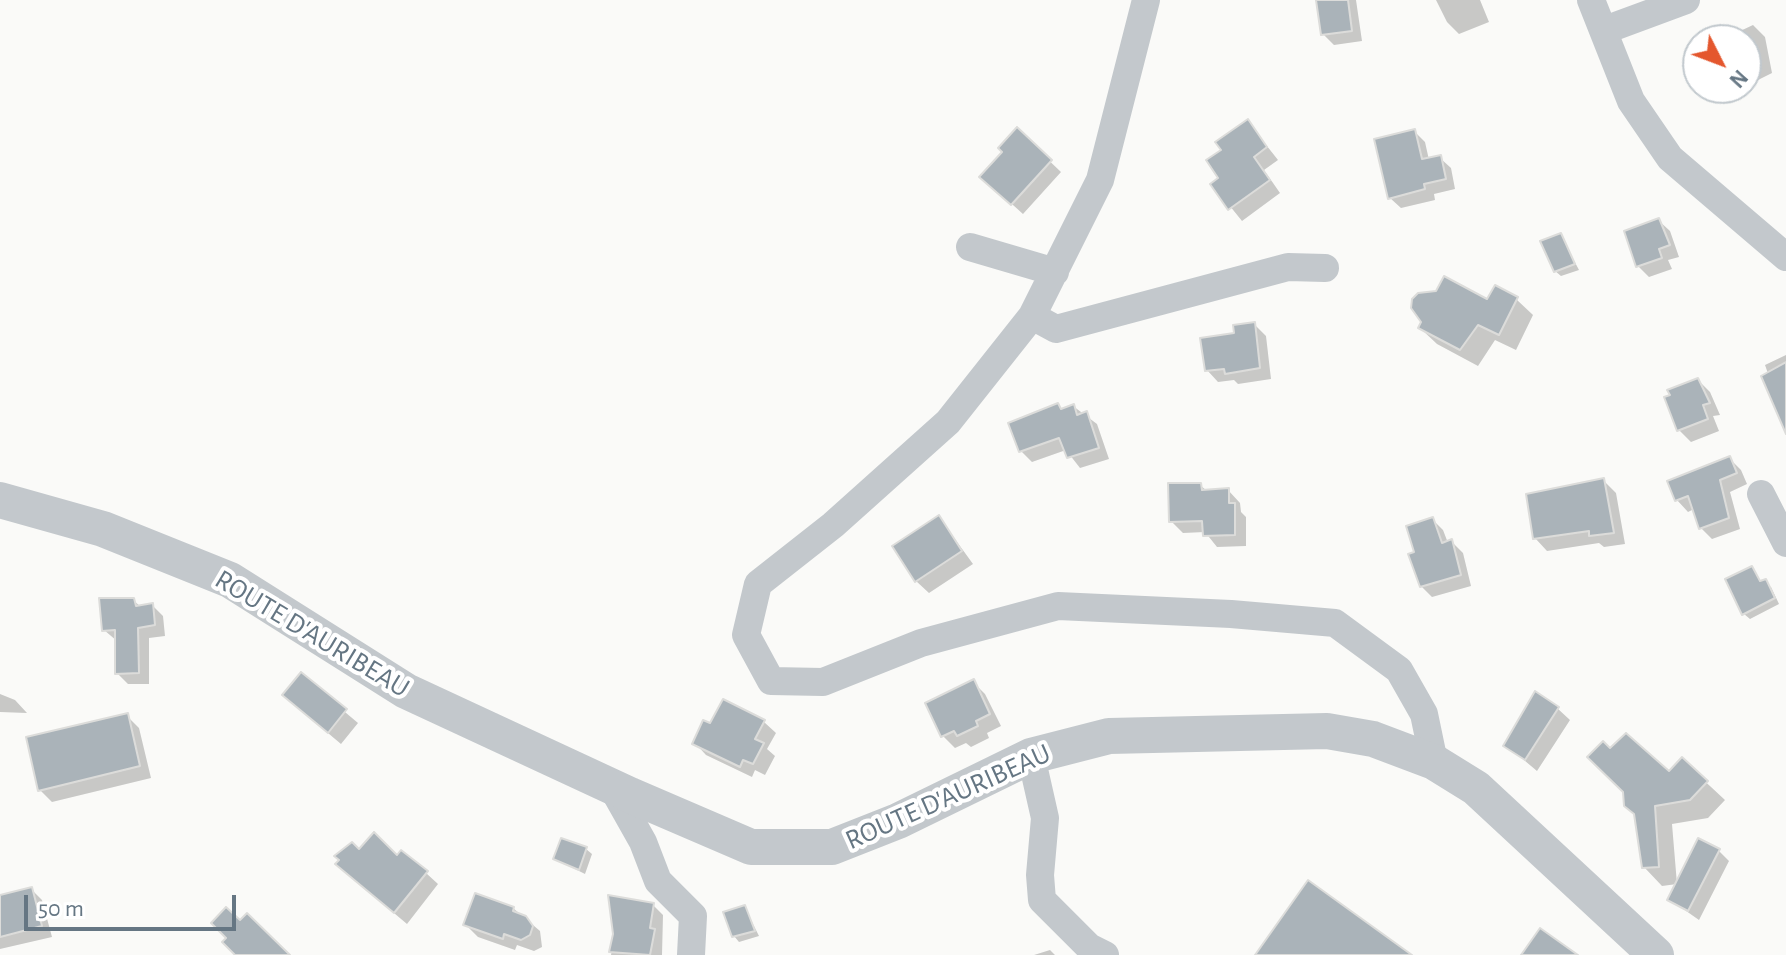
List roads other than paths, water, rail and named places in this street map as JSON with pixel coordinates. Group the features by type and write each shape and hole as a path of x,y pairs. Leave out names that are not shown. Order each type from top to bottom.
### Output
{"street":[{"path":"1146,0 1100,180 1032,316 948,422 833,525 758,584 746,635 771,681 823,682 921,643 1058,606 1231,614 1335,623 1399,670 1424,714 1434,762"},
{"path":"1591,0 1631,101 1670,158 1786,257"},
{"path":"1605,30 1686,0"},
{"path":"970,247 1055,272"},
{"path":"1032,316 1056,329 1288,267 1325,268"},
{"path":"1761,494 1786,543"},
{"name":"ROUTE D'AURIBEAU","path":"0,500 103,529 230,580 406,691 612,787 751,847 832,847 898,821 1031,756 1109,736 1327,731 1373,739 1434,762 1476,788 1656,955"},
{"path":"1031,756 1045,818 1040,875 1042,900 1089,947 1105,955"},
{"path":"612,787 643,842 658,881 693,916 691,955"}]}
